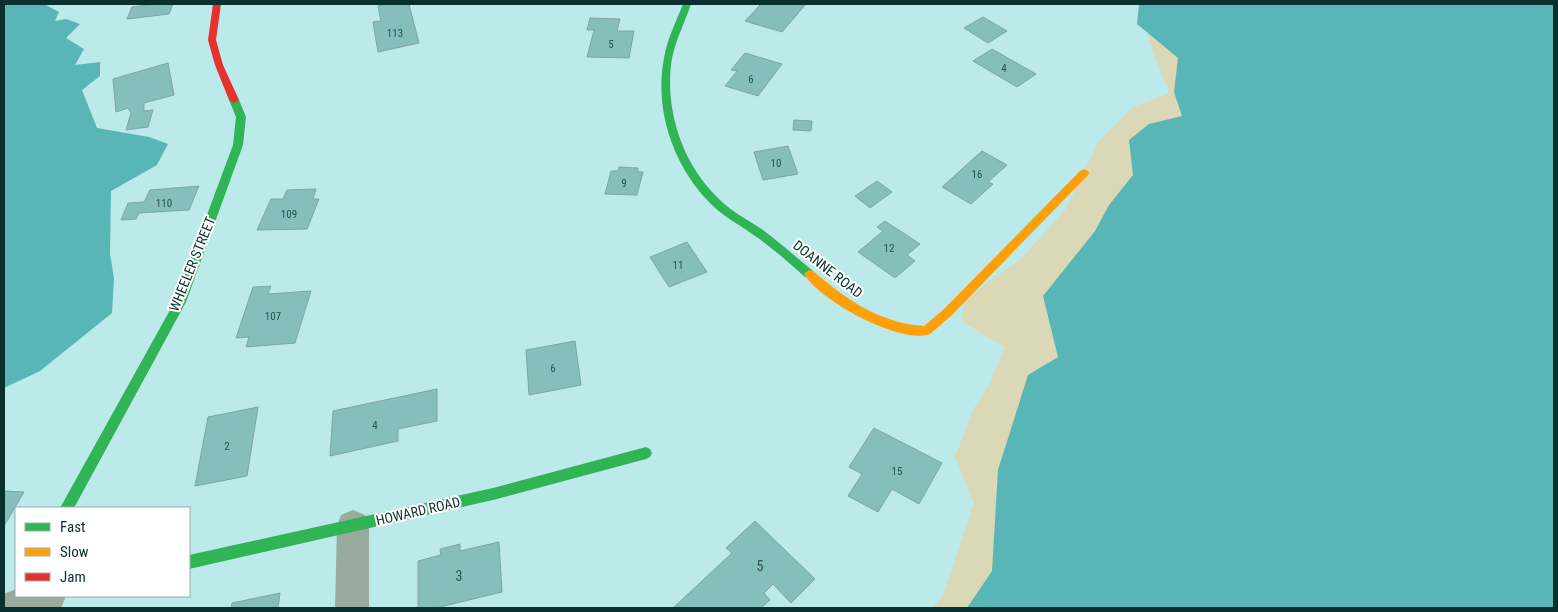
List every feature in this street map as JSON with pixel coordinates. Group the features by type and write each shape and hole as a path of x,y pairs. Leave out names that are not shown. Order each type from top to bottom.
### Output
{"street":[{"name":"WHEELER STREET","path":"68,507 180,302 238,145 241,117 219,65 212,40 217,4"},
{"name":"DOANNE ROAD","path":"687,4 670,51 666,90 671,123 677,142 689,167 707,193 738,220 764,237 845,304 877,321 903,330 926,331 947,313 1084,173"},
{"name":"HOWARD ROAD","path":"190,562 494,494 646,453"},
{"path":"352,608 353,526"},
{"path":"11,608 46,597"}],"shaded area":[{"path":"1139,4 1554,4 1072,608 932,608 943,596 974,503 955,457 974,408 990,383 1005,347 961,321 965,299 1022,258 1065,210 1099,141 1133,107 1169,93 1153,52"}],"water":[{"path":"4,4 44,4 59,12 55,21 66,19 80,24 66,38 84,49 75,65 100,62 100,76 82,90 97,128 149,137 168,144 157,165 111,191 110,254 114,278 112,313 40,371 4,388"},
{"path":"1139,4 1554,4 1554,608 967,608 992,571 998,470 1028,375 1058,357 1043,296 1095,231 1109,205 1133,175 1129,140 1149,124 1182,116 1174,92 1178,58 1137,24"}],"building":[{"path":"173,4 169,14 127,19 132,7"},
{"path":"409,4 419,43 378,52 373,22 381,21 378,6"},
{"path":"757,4 806,4 782,32 745,21 760,5"},
{"path":"983,17 1007,31 988,43 964,28"},
{"path":"590,18 620,19 617,31 634,31 629,58 587,57 594,30 587,30"},
{"path":"992,49 1036,74 1017,87 973,61"},
{"path":"745,53 782,64 758,96 725,86 737,71 731,70"},
{"path":"168,63 174,95 144,103 144,111 153,110 148,127 126,130 131,113 128,108 116,112 113,79"},
{"path":"794,120 812,121 811,131 793,130"},
{"path":"788,146 798,174 763,180 754,152"},
{"path":"982,151 1007,165 988,182 993,184 971,204 942,187"},
{"path":"619,167 638,168 638,172 643,172 637,195 605,194 611,171 618,171"},
{"path":"877,181 892,192 870,208 855,196"},
{"path":"199,186 189,210 139,213 136,219 121,220 128,203 144,202 150,190"},
{"path":"316,189 313,199 319,199 307,229 257,230 271,199 283,199 287,190"},
{"path":"885,221 920,244 907,255 915,261 895,278 858,252 883,231 877,227"},
{"path":"687,242 707,272 669,287 650,257"},
{"path":"271,286 268,294 311,291 295,343 246,347 249,337 236,338 253,287"},
{"path":"575,341 581,385 529,395 526,350"},
{"path":"437,389 437,421 398,429 398,441 330,456 333,411"},
{"path":"258,407 247,476 195,486 208,417"},
{"path":"874,428 942,463 919,504 892,489 878,512 848,496 862,474 849,467"},
{"path":"4,491 24,492 15,507 4,526"},
{"path":"755,521 815,579 791,603 773,584 764,593 770,600 761,608 673,608 732,553 726,548"},
{"path":"499,542 502,592 436,608 418,608 418,561 441,555 440,549 460,544 460,551"},
{"path":"280,593 278,608 231,608 232,603"}],"traffic: fast":[{"path":"687,4 674,37 668,58 666,77 669,115 680,152 700,185 717,204 765,238 809,274"},
{"path":"68,507 180,302 238,145 241,117 234,100"},
{"path":"190,562 493,494 646,453"}],"traffic: slow":[{"path":"809,274 835,296 877,321 909,330 926,331 947,313 1084,173"}],"traffic: jam":[{"path":"217,4 212,40 219,65 234,100"}]}
